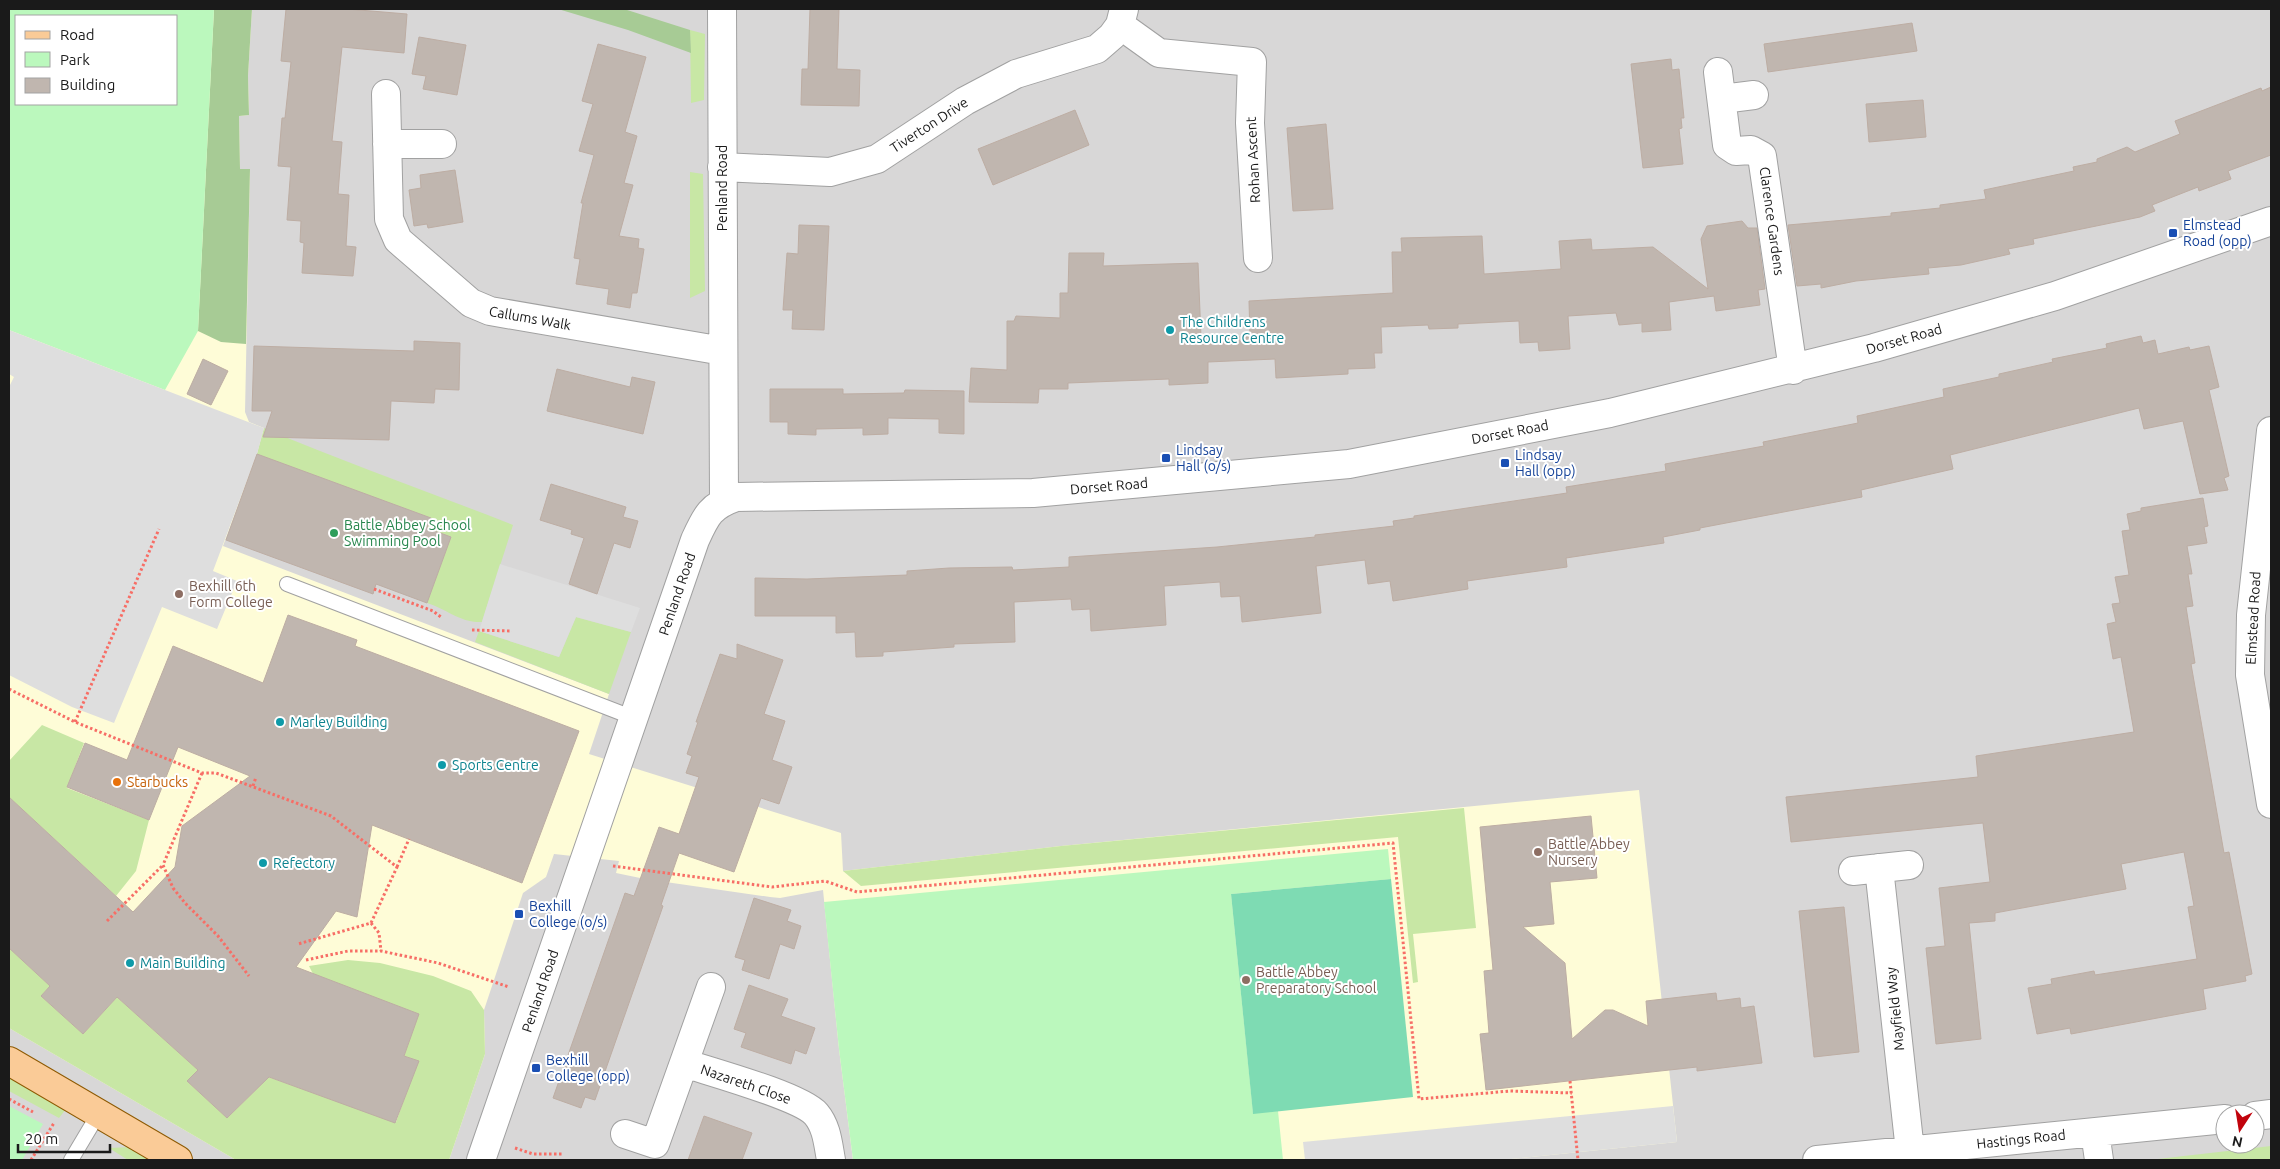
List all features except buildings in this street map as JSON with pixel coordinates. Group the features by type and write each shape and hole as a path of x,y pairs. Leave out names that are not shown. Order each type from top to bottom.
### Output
{"main road":[{"path":"9,1061 178,1160"}],"street":[{"name":"Penland Road","path":"481,1160 695,540 710,510 724,501 722,9"},
{"name":"Tiverton Drive","path":"722,167 830,172 877,158 965,101 1016,74 1097,49 1112,36 1122,17 1159,53 1252,62"},
{"name":"Rohan Ascent","path":"1252,62 1250,123 1258,258"},
{"name":"Clarence Gardens","path":"1718,72 1727,145 1736,151 1751,150 1762,156 1793,370"},
{"name":"Callums Walk","path":"386,94 388,219 392,229 398,240 471,303 490,312 724,351"},
{"path":"1722,99 1754,95"},
{"path":"387,144 442,144"},
{"name":"Dorset Road","path":"724,501 744,497 892,497 1034,493 1348,464 1610,413 1793,370 2055,296 2271,221"},
{"name":"Elmstead Road","path":"2271,431 2251,615 2250,675 2271,804"},
{"name":"Mayfield Way","path":"1909,865 1866,869 1910,1151"},
{"name":"Nazareth Close","path":"625,1134 655,1144 711,987"},
{"name":"Nazareth Close","path":"684,1063 796,1101 815,1113 827,1133 831,1160"},
{"name":"Hastings Road","path":"1817,1160 2215,1120"},
{"path":"2096,1132 2099,1160"}],"lane":[{"path":"286,584 634,718"},
{"path":"71,1160 99,1113"}],"path":[{"path":"75,722 159,529"},
{"path":"374,589 433,611 445,621"},
{"path":"469,630 512,630"},
{"path":"9,688 75,722 202,773 216,773 331,816 397,867"},
{"path":"107,921 163,865 202,773"},
{"path":"252,786 256,777"},
{"path":"298,944 371,923 409,839"},
{"path":"585,862 646,872 772,887 825,881 857,892 1393,843 1419,1099 1510,1091 1572,1093"},
{"path":"163,865 173,888 185,903 218,936 248,976"},
{"path":"371,923 379,933 381,951"},
{"path":"306,960 348,951 381,951 438,963 538,997"},
{"path":"1570,1081 1578,1160"},
{"path":"31,1160 54,1123"},
{"path":"534,1154 563,1154"}],"shaded area":[{"path":"9,9 2271,9 2271,1160 9,1160"},
{"name":"Bexhill 6th Form College","path":"9,9 252,9 248,76 249,115 239,116 240,169 250,169 245,412 249,422 264,428 257,454 223,546 609,694 589,754 841,833 843,871 1061,846 1639,790 1677,1142 1502,1160 853,1160 839,1049 823,890 780,898 770,897 645,879 616,873 619,861 554,854 546,877 523,893 484,1010 485,1054 449,1160 236,1160 9,1028"},
{"path":"9,330 264,428 257,454 213,571 237,581 217,629 162,607 114,723 72,707 9,675 9,387 14,377 9,374"},
{"path":"500,564 640,608 631,632 576,617 559,657 479,631"},
{"path":"1673,1106 1677,1142 1502,1160 1305,1160 1303,1142"}],"green space":[{"path":"9,9 214,9 198,331 165,390 9,330"},
{"path":"214,9 252,9 248,76 249,115 239,116 240,169 250,169 246,344 221,342 198,331"},
{"path":"558,9 624,9 690,30 691,53 628,30"},
{"path":"690,30 705,34 704,100 691,103"},
{"path":"690,172 703,174 705,291 690,298"},
{"path":"264,428 513,525 482,622 460,618 427,603 451,537 427,528 431,518 257,454"},
{"path":"576,617 631,632 609,694 475,642 479,631 559,657"},
{"path":"42,725 84,743 67,788 149,820 136,871 116,896 9,797 9,761"},
{"path":"1464,808 1476,928 1413,934 1418,982 1413,983 1398,837 861,886 843,871 1061,846"},
{"path":"1388,849 1391,879 1231,894 1253,1113 1278,1111 1283,1160 853,1160 839,1049 824,902"},
{"path":"1391,879 1413,1097 1253,1114 1231,894"},
{"path":"9,948 50,986 41,996 83,1034 117,997 198,1070 187,1081 227,1118 262,1084 257,1073 396,1122 418,1061 404,1056 418,1014 313,974 309,966 348,960 380,963 433,976 471,991 484,1010 485,1054 449,1160 236,1160 9,1028"},
{"path":"9,1076 66,1109 59,1118 9,1091"},
{"path":"9,1106 43,1124 22,1160 9,1160"},
{"path":"2271,1146 2271,1160 2149,1160 2215,1152 2215,1154 2265,1154 2265,1147"},
{"path":"131,1147 151,1160 128,1160 109,1148"}],"place":[{"name":"Elmstead Road (opp)","path":"2173,233"},
{"name":"The Childrens Resource Centre","path":"1170,330"},
{"name":"Lindsay Hall (o/s)","path":"1166,458"},
{"name":"Lindsay Hall (opp)","path":"1505,463"},
{"name":"Battle Abbey School Swimming Pool","path":"334,533"},
{"name":"Bexhill 6th Form College","path":"179,594"},
{"name":"Marley Building","path":"280,722"},
{"name":"Sports Centre","path":"442,765"},
{"name":"Starbucks","path":"117,782"},
{"name":"Battle Abbey Nursery","path":"1538,852"},
{"name":"Refectory","path":"263,863"},
{"name":"Bexhill College (o/s)","path":"519,914"},
{"name":"Main Building","path":"130,963"},
{"name":"Battle Abbey Preparatory School","path":"1246,980"},
{"name":"Bexhill College (opp)","path":"536,1068"}]}
